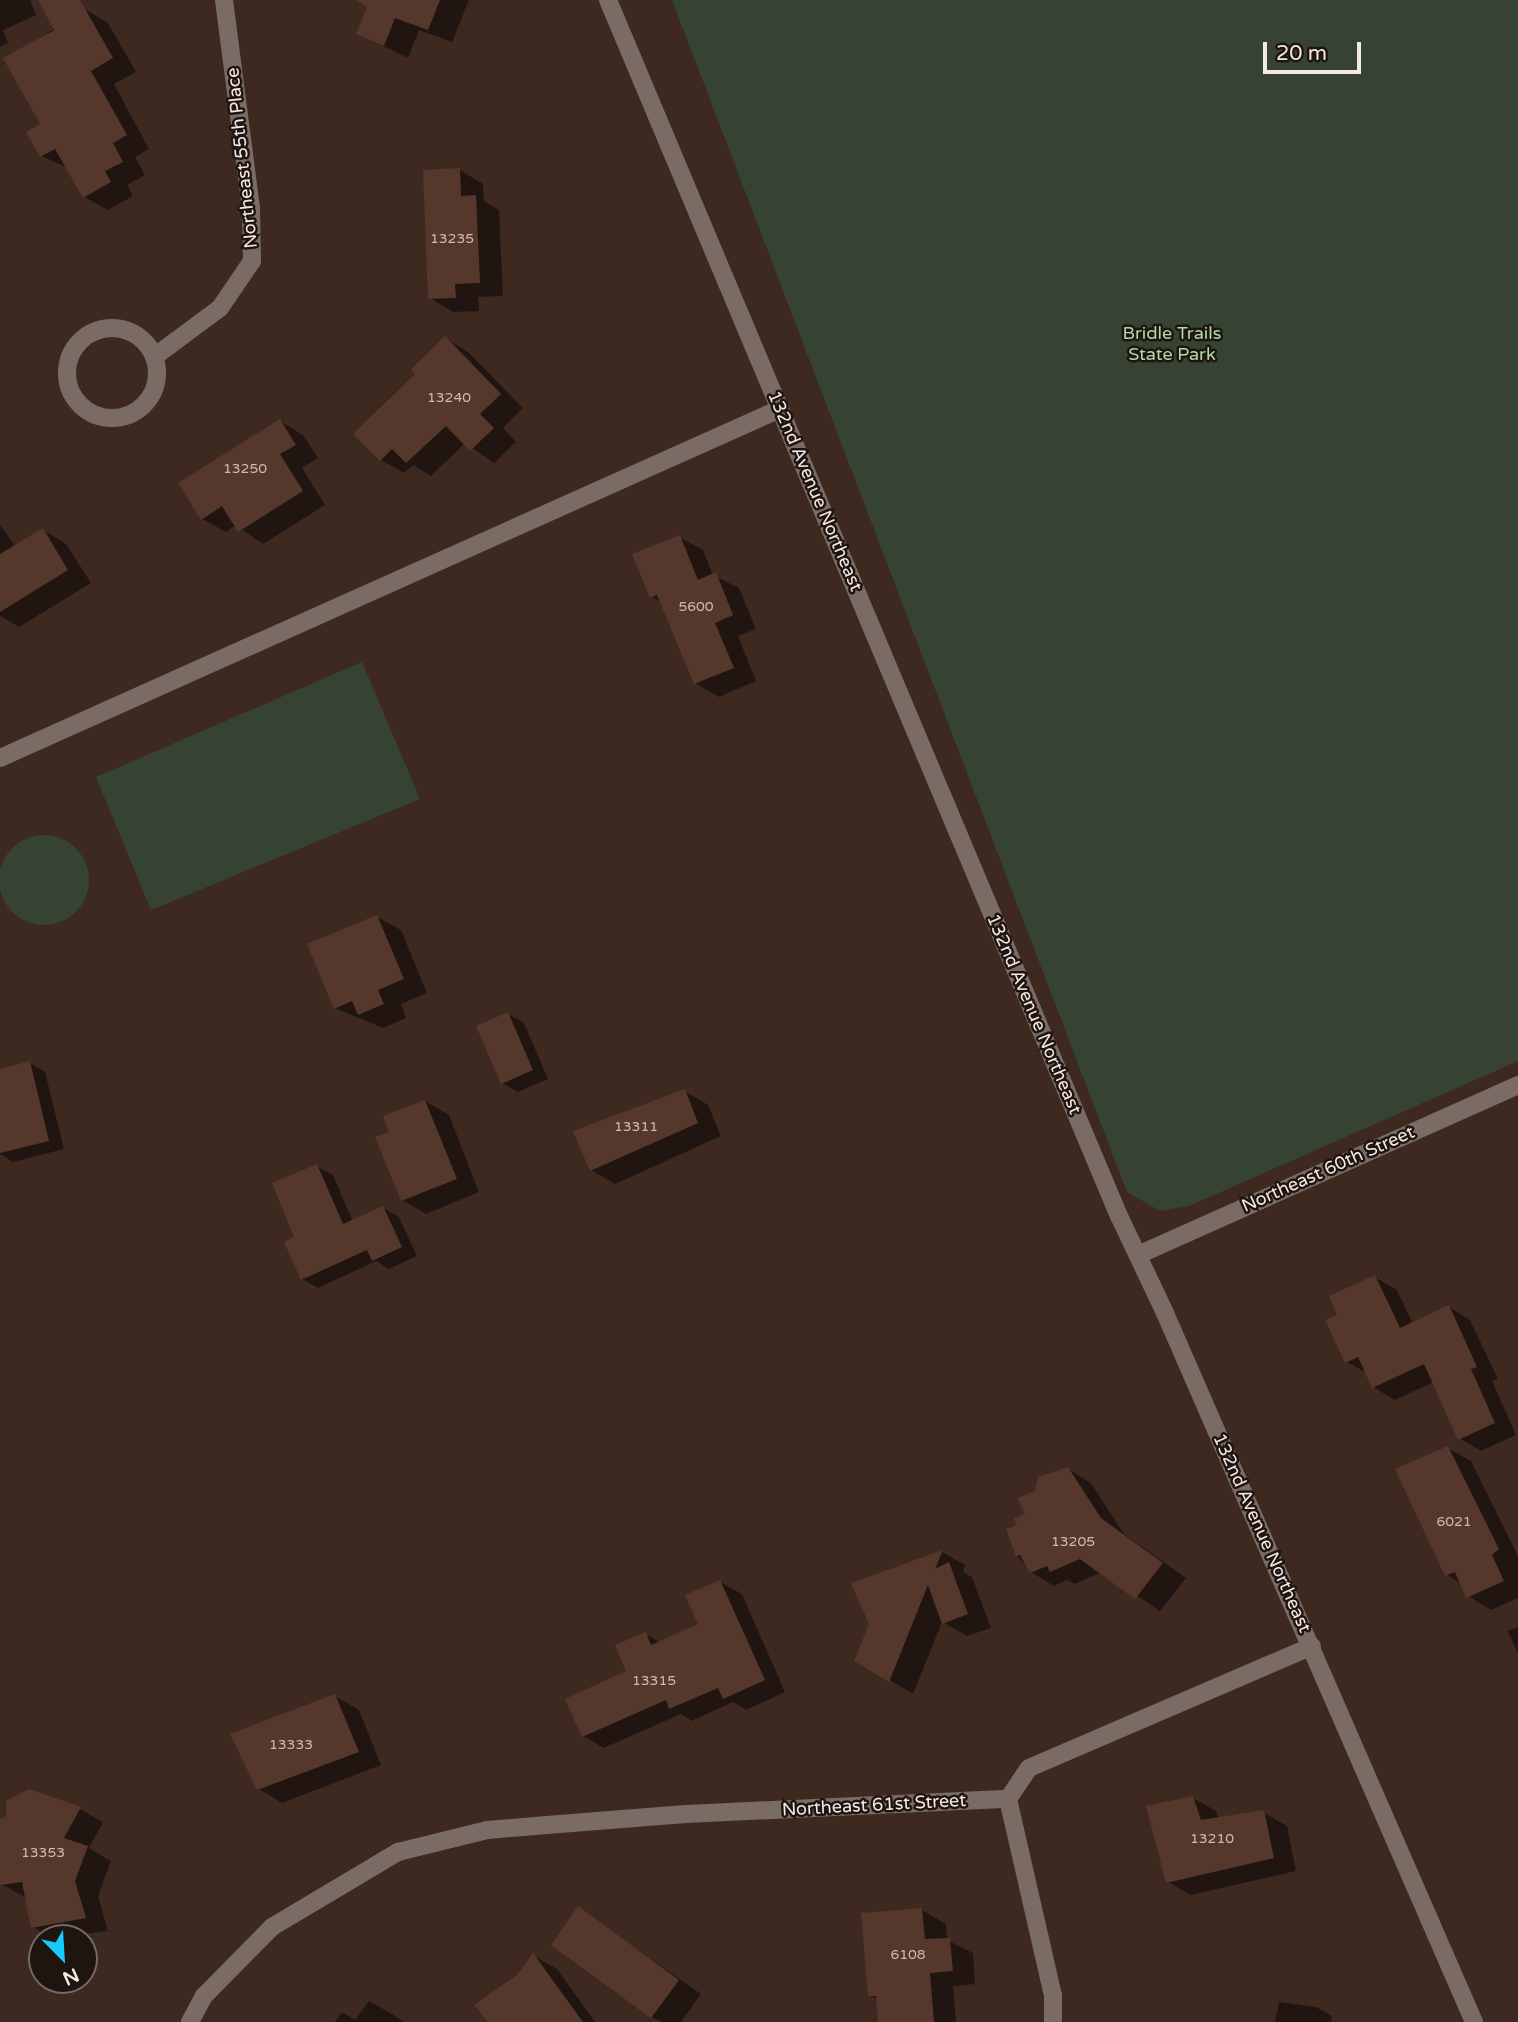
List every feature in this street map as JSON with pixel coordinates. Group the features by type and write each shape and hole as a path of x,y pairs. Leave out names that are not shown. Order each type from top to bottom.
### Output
{"street":[{"name":"Northeast 55th Place","path":"154,357 220,308 252,261 251,208 224,0"},
{"name":"132nd Avenue Northeast","path":"608,0 1138,1255 1475,2022"},
{"path":"110,328 137,335 154,357 157,371 152,392 127,415 99,416 76,401 69,388 71,354 96,331 110,328"},
{"path":"0,758 780,409"},
{"name":"Northeast 60th Street","path":"1138,1255 1518,1085"},
{"path":"1053,2022 1053,1996 1008,1799 1028,1768 1312,1646"},
{"name":"Northeast 61st Street","path":"190,2022 204,1996 272,1927 398,1852 487,1830 1008,1799"}],"green space":[{"name":"Bridle Trails State Park","path":"672,0 1518,0 1518,1061 1189,1206 1160,1211 1127,1192"},
{"path":"362,662 420,799 151,910 96,777"},
{"path":"44,835 61,839 76,848 85,863 89,880 85,897 76,912 61,921 44,925 27,921 12,912 3,897 -1,880 3,863 12,848 27,839"}],"building":[{"path":"38,0 80,0 113,58 91,71 127,135 113,143 123,162 105,171 111,182 83,198 55,149 40,157 26,132 40,124 3,58 54,30"},
{"path":"356,0 440,0 428,30 395,18 384,46 356,34 367,7"},
{"path":"460,168 461,196 476,195 480,283 455,284 456,298 428,299 423,170"},
{"path":"445,336 501,394 480,414 494,428 470,451 446,426 406,463 392,449 380,461 353,434 415,374 411,369"},
{"path":"280,419 296,445 280,454 303,491 238,532 222,506 201,520 178,483"},
{"path":"43,528 68,570 0,612 0,554"},
{"path":"680,535 698,580 716,572 733,615 715,623 734,668 694,684 657,595 650,598 632,554"},
{"path":"377,915 404,979 378,990 384,1004 358,1015 352,1001 334,1009 307,944"},
{"path":"508,1012 533,1070 501,1084 476,1026"},
{"path":"30,1061 49,1141 0,1153 0,1069"},
{"path":"685,1089 698,1123 590,1171 573,1131"},
{"path":"425,1100 457,1179 401,1201 375,1137 389,1132 383,1116"},
{"path":"317,1164 343,1224 383,1206 402,1247 372,1261 367,1250 301,1280 284,1242 294,1237 272,1183"},
{"path":"1375,1275 1400,1328 1449,1305 1477,1367 1471,1369 1495,1423 1458,1440 1424,1364 1372,1388 1358,1357 1345,1363 1325,1320 1337,1315 1329,1296"},
{"path":"1448,1446 1499,1549 1492,1555 1504,1581 1466,1598 1455,1572 1445,1576 1395,1469"},
{"path":"1068,1467 1101,1518 1163,1563 1135,1599 1080,1559 1050,1572 1047,1566 1030,1573 1020,1555 1016,1556 1006,1529 1017,1525 1014,1519 1025,1513 1017,1498 1035,1491 1038,1477"},
{"path":"943,1550 935,1569 949,1562 968,1614 942,1624 928,1585 889,1682 854,1661 869,1624 851,1583"},
{"path":"720,1580 765,1680 723,1699 718,1688 669,1709 666,1700 582,1737 565,1699 626,1671 615,1645 646,1632 651,1645 698,1624 685,1595"},
{"path":"335,1694 359,1752 257,1790 230,1734"},
{"path":"29,1789 81,1807 64,1838 88,1846 75,1881 86,1918 53,1924 30,1924 22,1882 0,1885 0,1819 6,1817 6,1801"},
{"path":"1193,1796 1201,1820 1264,1810 1274,1858 1166,1883 1146,1806"},
{"path":"578,1906 679,1980 651,2018 551,1945"},
{"path":"922,1908 925,1939 950,1938 953,1971 930,1973 934,2022 878,2022 876,1996 868,1996 861,1913"},
{"path":"533,1953 583,2022 488,2022 474,2005 517,1975"}]}
